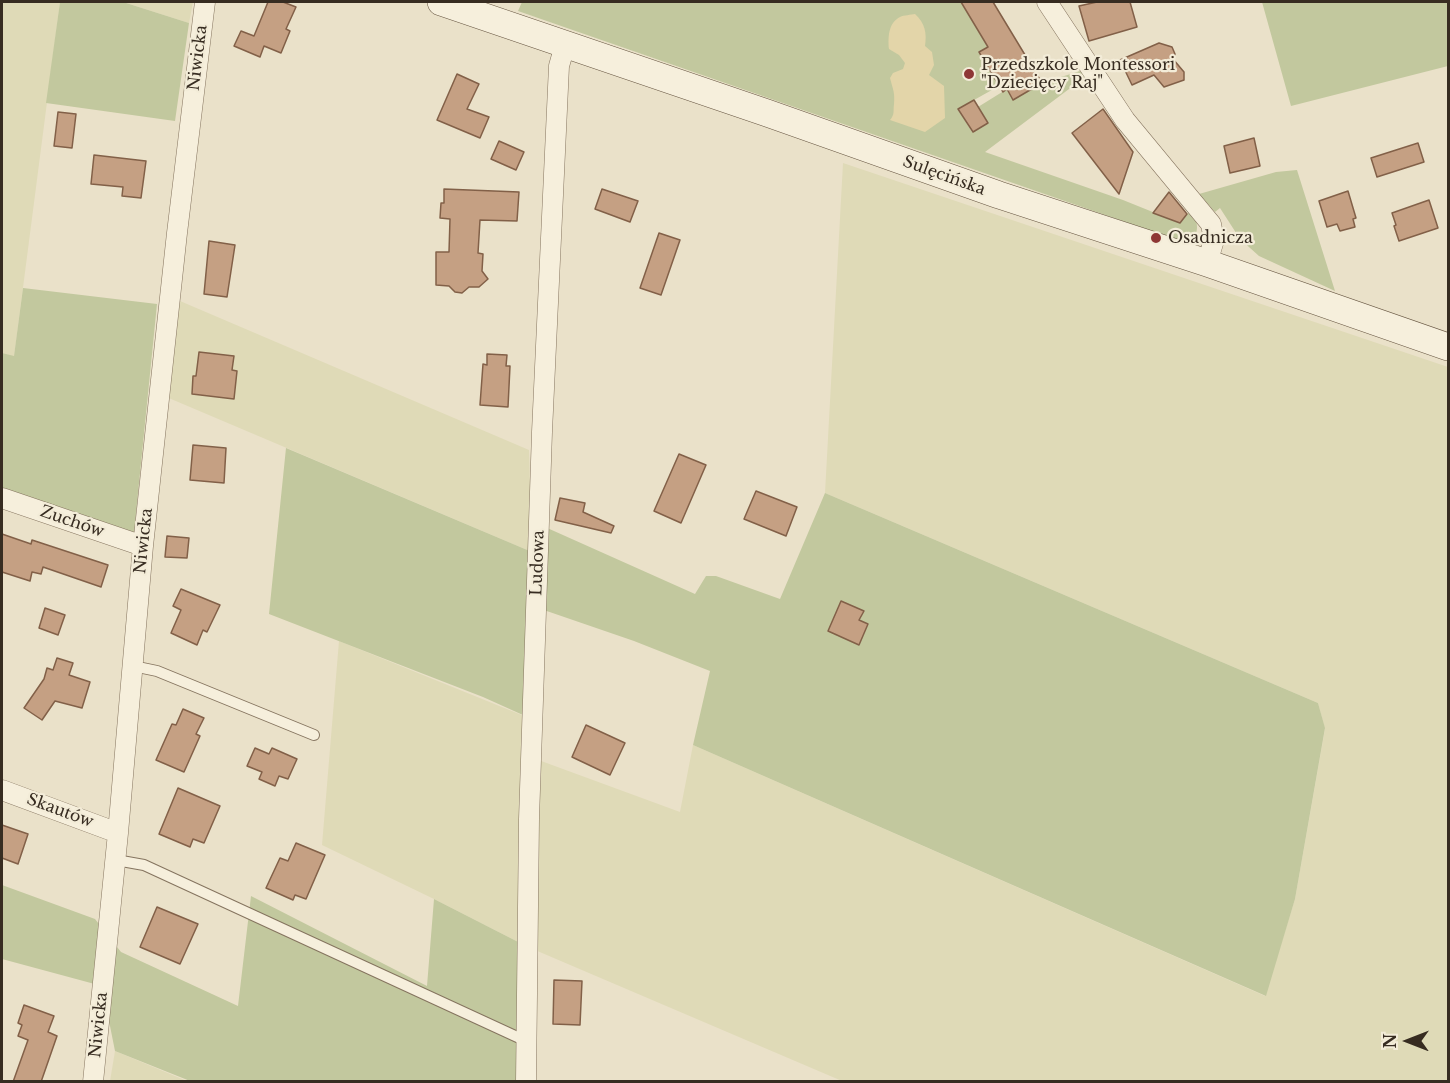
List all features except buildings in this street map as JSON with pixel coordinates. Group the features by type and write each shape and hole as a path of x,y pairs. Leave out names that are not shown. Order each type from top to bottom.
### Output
{"street":[{"name":"Niwicka","path":"93,1082 116,860 143,546 205,2"},
{"name":"Sulęcińska","path":"441,2 756,109 999,195 1207,263 1449,347"},
{"path":"1047,2 1125,120 1211,224 1214,240 1207,263"},
{"name":"Ludowa","path":"526,1082 529,819 542,432 559,66 565,45"},
{"name":"Zuchów","path":"2,498 143,546"},
{"name":"Skautów","path":"2,790 118,833"}],"lane":[{"path":"132,666 157,671 314,735"},
{"path":"116,860 144,865 526,1041"}],"shaded area":[{"path":"2,2 60,2 14,357 2,353"},
{"path":"123,2 193,2 189,23"},
{"path":"843,163 1448,367 1448,1081 842,1081 528,947 322,845 339,641 534,720 533,758 680,812 693,745 1265,996 1295,899 1325,729 1318,703 825,493"},
{"path":"180,301 529,450 532,552 164,396"},
{"path":"115,1051 187,1081 110,1081"}],"green space":[{"path":"60,2 123,2 189,23 175,121 46,103"},
{"path":"522,2 961,2 988,47 980,52 999,86 958,109 972,132 988,123 978,107 1007,89 1014,99 1042,83 1080,71 1085,77 985,152 1123,200 1180,223 1191,210 1196,220 1197,231 1192,238 1180,241 518,11"},
{"path":"1262,2 1448,2 1448,66 1291,106"},
{"path":"1297,170 1335,291 1259,256 1240,239 1220,208 1215,212 1199,194 1276,172"},
{"path":"23,288 157,304 134,533 2,490 2,353 14,356"},
{"path":"286,448 532,552 545,527 695,594 706,576 716,576 780,599 825,493 1318,703 1325,728 1295,899 1266,996 693,745 710,671 634,641 538,608 534,720 483,697 269,614"},
{"path":"2,885 95,919 121,952 238,1006 251,896 427,986 434,899 528,947 525,1081 190,1081 115,1051 102,986 2,959"}],"sand":[{"path":"915,14 924,28 925,46 932,52 934,65 929,75 944,86 945,118 925,132 890,120 893,114 894,91 890,78 893,73 903,69 905,63 899,55 889,49 890,31 896,20 902,16"}],"place":[{"name":"Przedszkole Montessori \"Dziecięcy Raj\"","path":"969,74"},
{"name":"Osadnicza","path":"1156,238"}]}
